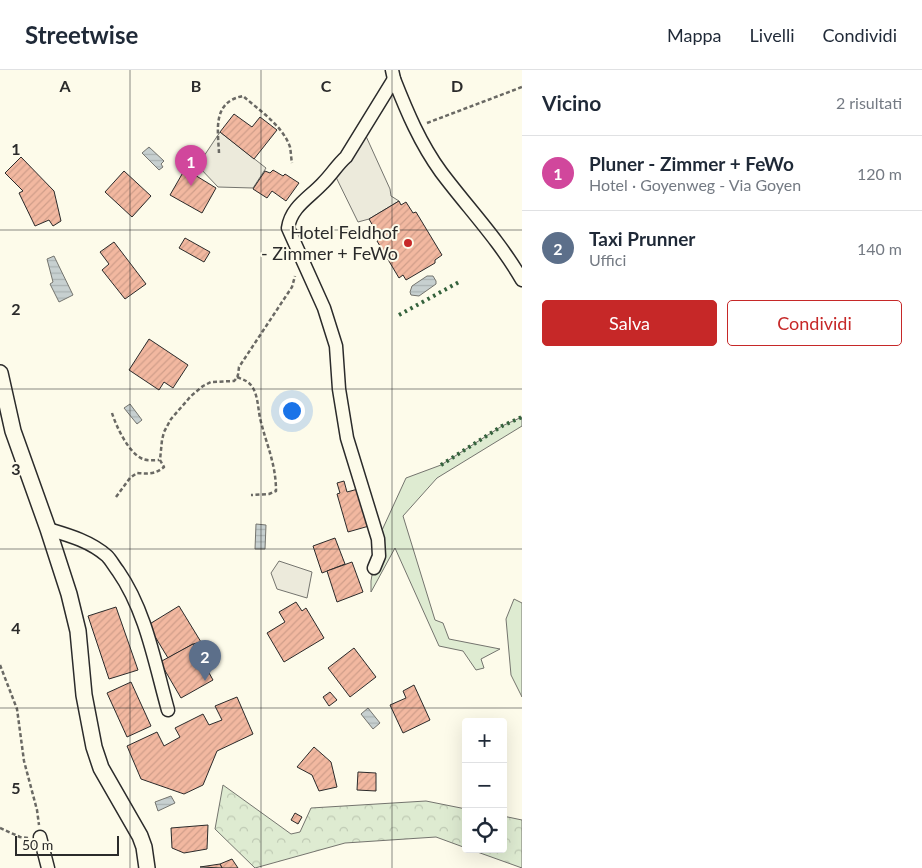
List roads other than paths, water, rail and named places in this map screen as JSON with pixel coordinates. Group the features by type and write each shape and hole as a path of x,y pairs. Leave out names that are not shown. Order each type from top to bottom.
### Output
{"street":[{"path":"393,74 406,111 441,171 482,222 522,280"},
{"path":"374,568 379,556 378,539 347,438 338,389 336,346 324,308 288,228 289,218 297,207 324,182 336,166 346,157 393,74"},
{"path":"0,373 13,431 69,594 78,631 86,710 94,747 102,768 140,836 144,847 147,868"},
{"path":"48,529 94,546 109,557 124,580 142,619 168,710"},
{"path":"35,837 48,868"}],"place":[{"name":"Pluner - Zimmer + FeWo","path":"191,186"},
{"name":"Hotel Feldhof - Zimmer + FeWo","path":"408,243"},
{"name":"Taxi Prunner","path":"205,681"}]}
